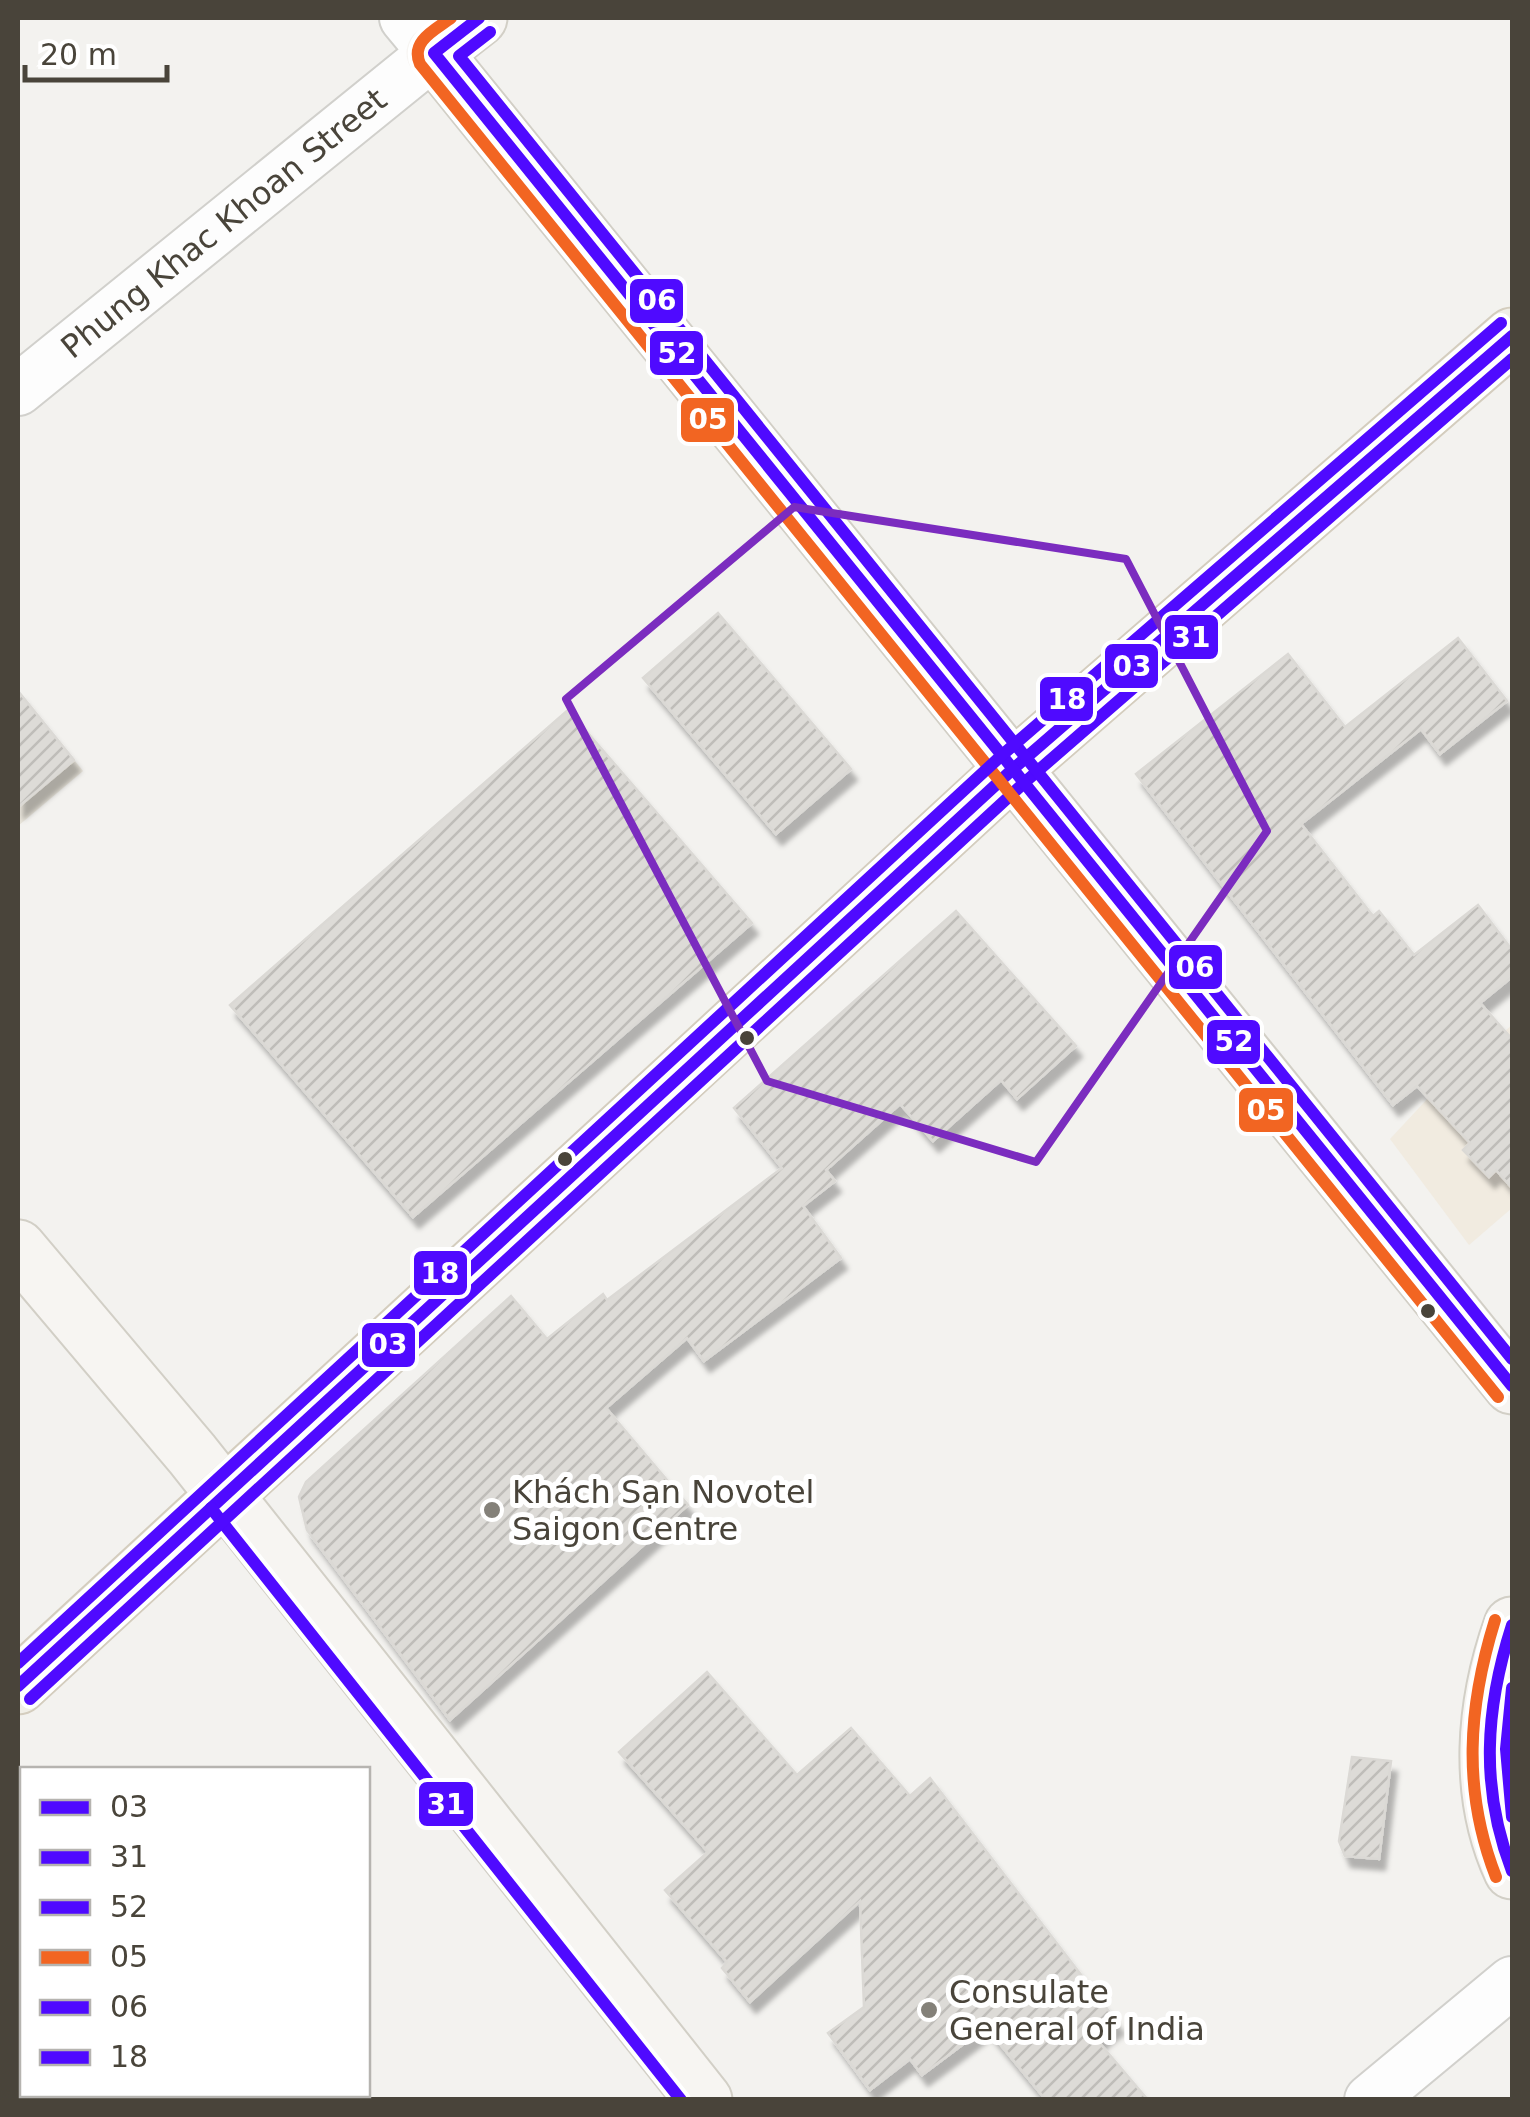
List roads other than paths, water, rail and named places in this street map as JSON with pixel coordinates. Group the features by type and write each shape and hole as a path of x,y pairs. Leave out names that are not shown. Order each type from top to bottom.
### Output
{"main road":[{"name":"Phung Khac Khoan Street","path":"419,36 479,18"},
{"path":"419,36 1512,1386"},
{"path":"18,1686 1012,768 1512,336"},
{"path":"18,1248 226,1497 704,2100"},
{"path":"1512,1625 1498,1665 1489,1714 1488,1764 1493,1813 1512,1871"}],"street":[{"name":"Phung Khac Khoan Street","path":"18,390 419,36"},
{"path":"1370,2100 1512,1982"}],"place":[{"name":"Khách Sạn Novotel Saigon Centre","path":"492,1510"},
{"name":"Consulate General of India","path":"929,2010"}]}
